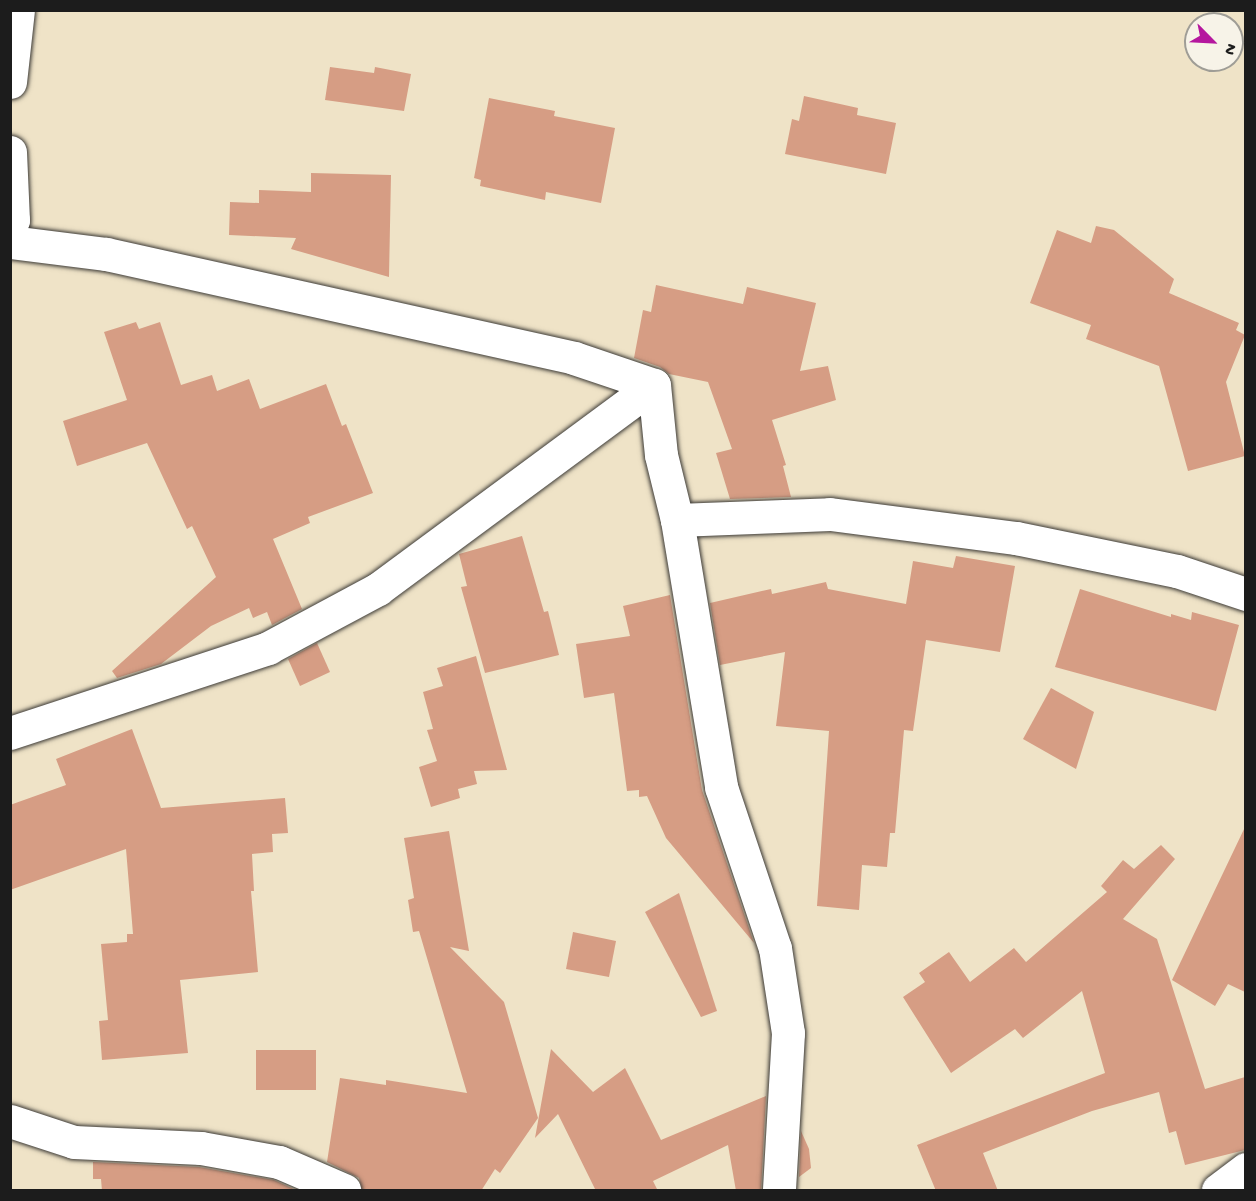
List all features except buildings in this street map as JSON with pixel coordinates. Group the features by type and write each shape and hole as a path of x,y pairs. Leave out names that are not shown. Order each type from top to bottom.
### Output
{"street":[{"path":"10,82 18,10"},
{"path":"10,152 13,220 10,225"},
{"path":"10,242 106,254 141,261 574,358 654,385"},
{"path":"654,385 661,455 677,520 722,787 777,959 788,1033 779,1191"},
{"path":"10,734 267,648 378,589 654,385"},
{"path":"677,520 830,513 1016,538 1177,571 1245,594"},
{"path":"10,1120 74,1142 201,1148 279,1162 344,1191"},
{"path":"1218,1191 1245,1169"}]}
